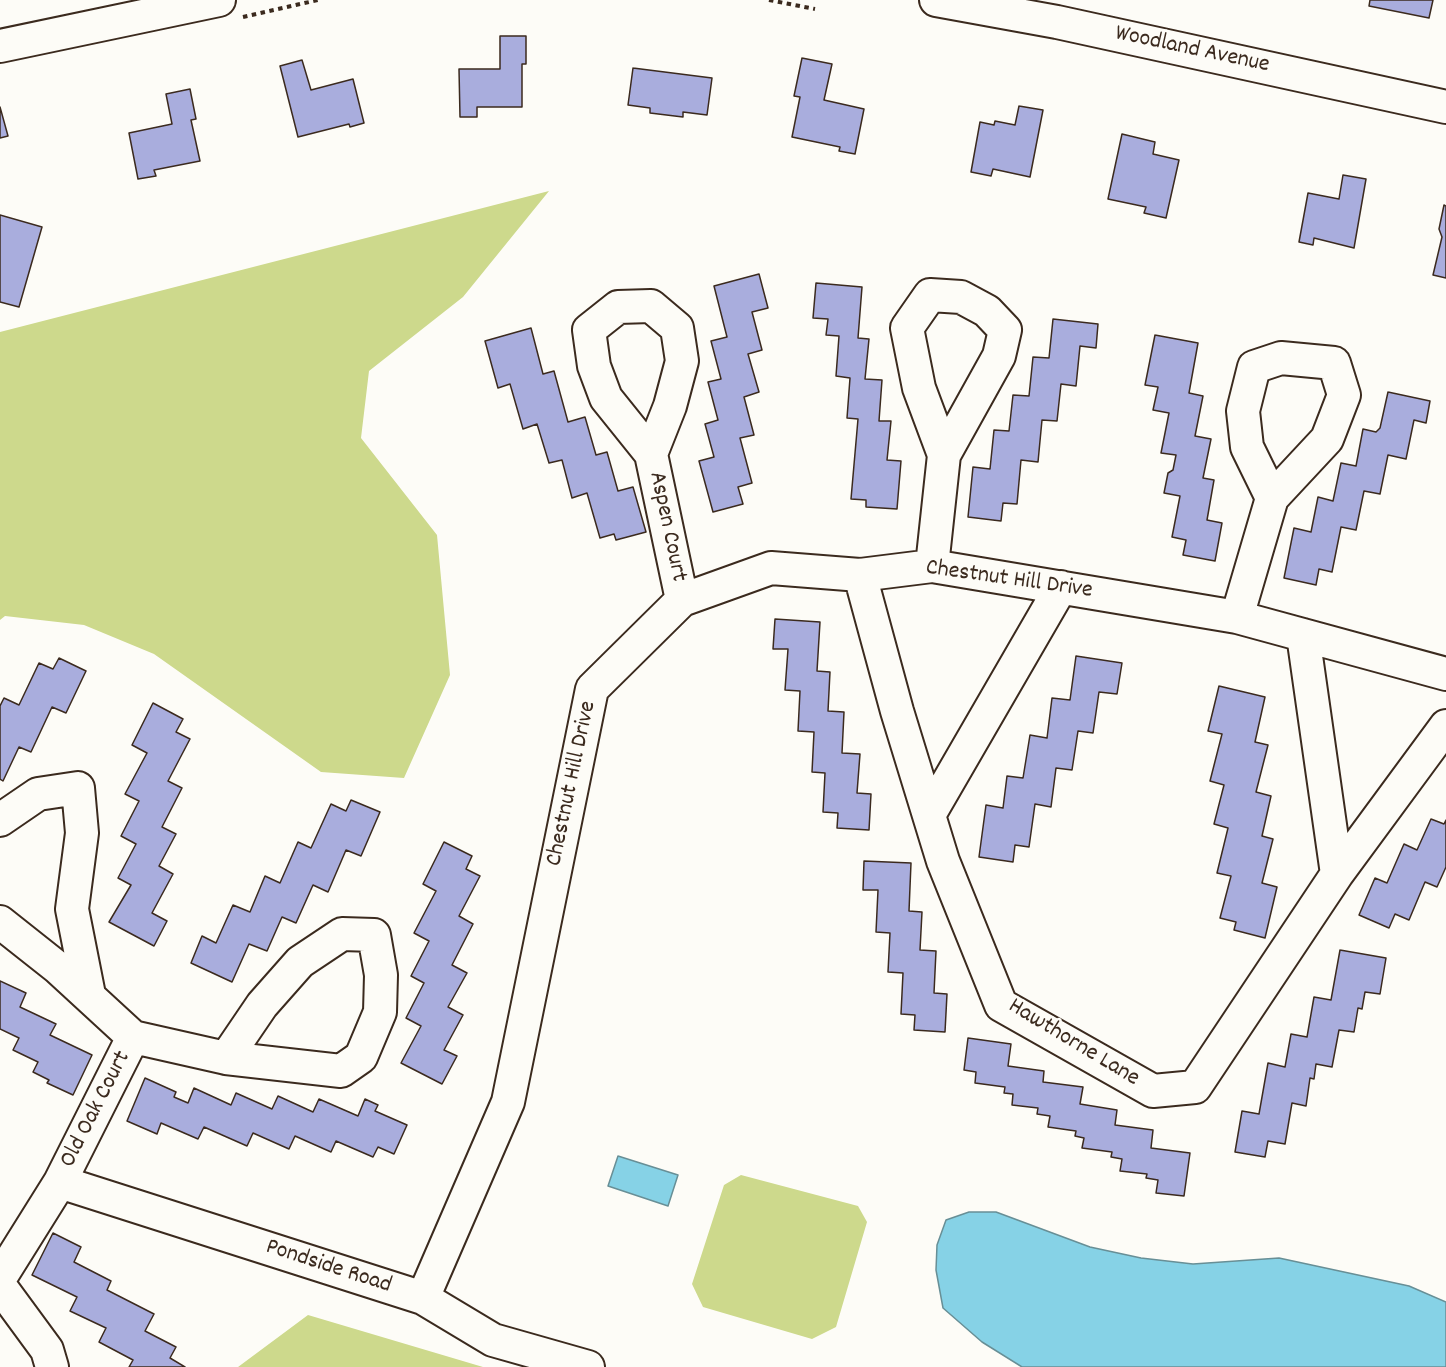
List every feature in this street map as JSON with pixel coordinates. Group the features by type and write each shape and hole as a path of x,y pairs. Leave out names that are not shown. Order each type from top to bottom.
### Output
{"street":[{"path":"0,46 219,0"},
{"name":"Woodland Avenue","path":"936,0 1057,22 1446,107"},
{"path":"932,566 944,455 999,356 1005,330 987,311 961,297 930,295 907,328 919,388 944,455"},
{"name":"Aspen Court","path":"651,454 682,600"},
{"path":"1237,617 1272,498"},
{"name":"Chestnut Hill Drive","path":"423,1298 508,1102 592,689 682,600 771,568 860,575 932,566 1237,617 1446,674"},
{"name":"Hawthorne Lane","path":"860,575 943,861 1002,1005 1153,1091 1195,1087 1337,874 1446,726"},
{"path":"929,815 1061,587"},
{"path":"1303,635 1337,874"},
{"path":"0,820 38,794 78,788 82,833 72,909 89,995"},
{"name":"Old Oak Court","path":"0,922 89,995 133,1037 226,1058 341,1071 361,1056 380,1012 381,975 374,935 342,934 300,962 262,1005 226,1058"},
{"name":"Old Oak Court","path":"0,1278 60,1182 133,1037"},
{"name":"Pondside Road","path":"60,1182 423,1298 493,1340 588,1367"},
{"path":"0,1286 47,1350 52,1367"}],"path":[{"path":"769,0 815,9"}],"green space":[{"path":"549,191 463,297 369,371 361,438 437,535 450,675 404,778 321,772 154,654 84,625 5,616 0,620 0,332"},
{"path":"741,1175 858,1206 867,1222 836,1327 812,1339 703,1307 692,1284 724,1185"},
{"path":"308,1315 483,1367 238,1367"}],"water":[{"path":"618,1156 678,1175 668,1206 608,1186"},
{"path":"969,1212 996,1212 1090,1247 1141,1258 1193,1264 1279,1258 1409,1286 1446,1302 1446,1367 1022,1367 982,1342 943,1308 936,1270 937,1245 946,1220"}],"building":[{"path":"1370,0 1433,0 1429,18 1369,6"},
{"path":"500,36 526,36 526,64 522,64 522,107 477,107 477,117 460,117 459,69 500,69"},
{"path":"802,58 832,64 824,100 864,109 855,154 839,151 840,147 792,137 800,97 794,96"},
{"path":"302,60 311,90 353,79 364,123 350,127 349,124 298,137 280,66"},
{"path":"633,68 712,78 707,115 683,112 683,117 650,113 650,108 628,105"},
{"path":"190,89 196,119 191,120 200,161 154,170 156,176 138,179 129,133 172,124 166,94"},
{"path":"1019,106 1043,110 1030,177 993,169 991,176 971,172 980,122 994,125 995,121 1015,125"},
{"path":"0,107 8,136 0,138"},
{"path":"1122,134 1155,142 1153,154 1179,160 1166,218 1144,213 1146,207 1108,199"},
{"path":"1343,175 1366,179 1354,248 1314,238 1313,245 1299,242 1308,193 1339,199"},
{"path":"1444,205 1446,206 1446,278 1433,275 1442,237 1439,229"},
{"path":"0,215 42,227 19,307 0,302"},
{"path":"759,274 768,308 752,312 762,350 748,354 759,392 744,397 754,435 740,438 752,483 738,487 743,504 713,512 699,461 714,457 705,424 718,420 708,382 721,379 711,341 727,337 714,286"},
{"path":"816,283 862,287 858,338 869,339 865,379 882,380 879,421 891,421 887,460 901,461 897,509 866,507 866,500 851,499 858,419 847,418 850,378 836,376 839,336 826,335 828,319 813,318"},
{"path":"1053,319 1098,324 1096,348 1080,346 1076,386 1061,384 1057,421 1042,420 1038,462 1021,460 1017,504 1003,503 1001,521 968,517 973,467 990,469 994,430 1009,431 1013,395 1029,396 1033,357 1049,358"},
{"path":"531,328 543,374 554,371 568,422 585,417 596,455 607,452 618,491 633,487 646,532 616,540 614,534 600,538 587,493 572,498 562,460 549,463 537,424 523,429 510,384 498,388 485,341"},
{"path":"1155,335 1198,343 1189,393 1203,396 1195,436 1211,439 1203,478 1214,480 1207,520 1222,523 1215,561 1183,555 1186,540 1172,537 1180,496 1164,493 1168,473 1173,470 1176,455 1161,453 1169,413 1153,410 1158,387 1145,385"},
{"path":"1388,392 1430,401 1426,423 1414,420 1406,459 1388,455 1380,494 1364,491 1356,530 1341,527 1332,572 1319,569 1316,585 1284,578 1294,528 1311,532 1318,497 1333,501 1341,463 1356,466 1363,429 1376,432 1380,428"},
{"path":"775,619 820,622 817,671 830,672 828,711 844,712 842,753 860,754 857,793 871,794 869,830 837,828 838,813 823,812 825,773 812,772 814,732 798,731 800,691 785,690 788,649 773,649"},
{"path":"1076,656 1122,663 1117,694 1099,692 1093,733 1078,731 1072,770 1056,768 1051,807 1035,804 1029,847 1015,845 1013,862 979,857 986,805 1003,808 1007,776 1023,778 1030,735 1047,738 1052,698 1070,700"},
{"path":"59,658 86,671 66,713 52,707 31,752 19,747 3,781 0,779 0,706 4,698 19,705 39,663 53,669"},
{"path":"1219,686 1265,697 1255,742 1268,745 1256,792 1271,796 1262,836 1273,839 1262,883 1277,887 1265,938 1234,930 1236,922 1220,918 1231,876 1217,873 1228,828 1214,824 1224,785 1210,781 1222,734 1208,731"},
{"path":"153,703 183,719 176,732 190,739 168,781 182,788 162,827 176,834 159,866 173,874 152,913 167,921 154,946 109,922 131,885 118,878 136,844 121,836 139,801 125,794 147,753 132,745"},
{"path":"351,800 380,812 361,856 346,850 328,892 313,885 296,923 282,917 267,951 249,944 232,982 191,963 202,936 216,943 233,905 250,912 265,876 280,883 298,842 311,848 331,804 346,811"},
{"path":"1431,819 1444,824 1446,820 1446,867 1437,887 1425,882 1409,920 1395,914 1389,928 1359,915 1375,878 1387,883 1404,844 1417,850"},
{"path":"444,842 472,856 466,869 480,876 459,916 473,924 452,965 467,973 448,1007 463,1015 444,1050 457,1056 442,1084 401,1063 421,1026 406,1018 424,983 411,976 429,941 414,933 436,891 423,884"},
{"path":"864,861 911,863 909,911 922,912 920,950 936,951 934,993 947,994 945,1032 914,1030 915,1015 901,1014 903,973 888,972 890,933 876,932 878,890 863,890"},
{"path":"1340,950 1386,958 1380,994 1365,992 1362,1009 1358,1008 1354,1032 1339,1030 1332,1067 1316,1064 1314,1079 1310,1078 1306,1106 1292,1103 1285,1144 1268,1141 1265,1157 1235,1152 1242,1111 1259,1114 1268,1063 1285,1067 1291,1034 1307,1037 1314,997 1331,1000"},
{"path":"0,981 26,993 20,1007 56,1024 50,1035 92,1055 73,1095 47,1083 49,1080 33,1072 38,1062 13,1050 19,1038 0,1029"},
{"path":"968,1038 1011,1044 1008,1066 1044,1071 1043,1082 1083,1087 1080,1104 1117,1110 1115,1125 1153,1130 1151,1148 1190,1153 1184,1196 1156,1193 1158,1180 1146,1178 1147,1174 1120,1171 1122,1159 1111,1157 1112,1152 1082,1148 1084,1138 1075,1136 1076,1131 1048,1127 1050,1116 1037,1114 1038,1108 1012,1105 1013,1094 1004,1093 1005,1087 975,1083 976,1072 964,1070"},
{"path":"145,1078 176,1092 174,1097 188,1103 194,1088 231,1105 236,1093 272,1109 278,1096 313,1112 319,1099 358,1116 365,1099 378,1105 375,1111 407,1125 394,1154 378,1147 373,1157 336,1141 331,1152 295,1136 289,1149 253,1133 247,1146 204,1127 198,1139 161,1123 157,1134 127,1121"},
{"path":"53,1233 81,1247 74,1262 111,1281 107,1290 154,1314 145,1331 176,1347 170,1358 185,1367 129,1367 133,1360 99,1342 106,1328 70,1311 77,1297 32,1275"}]}
